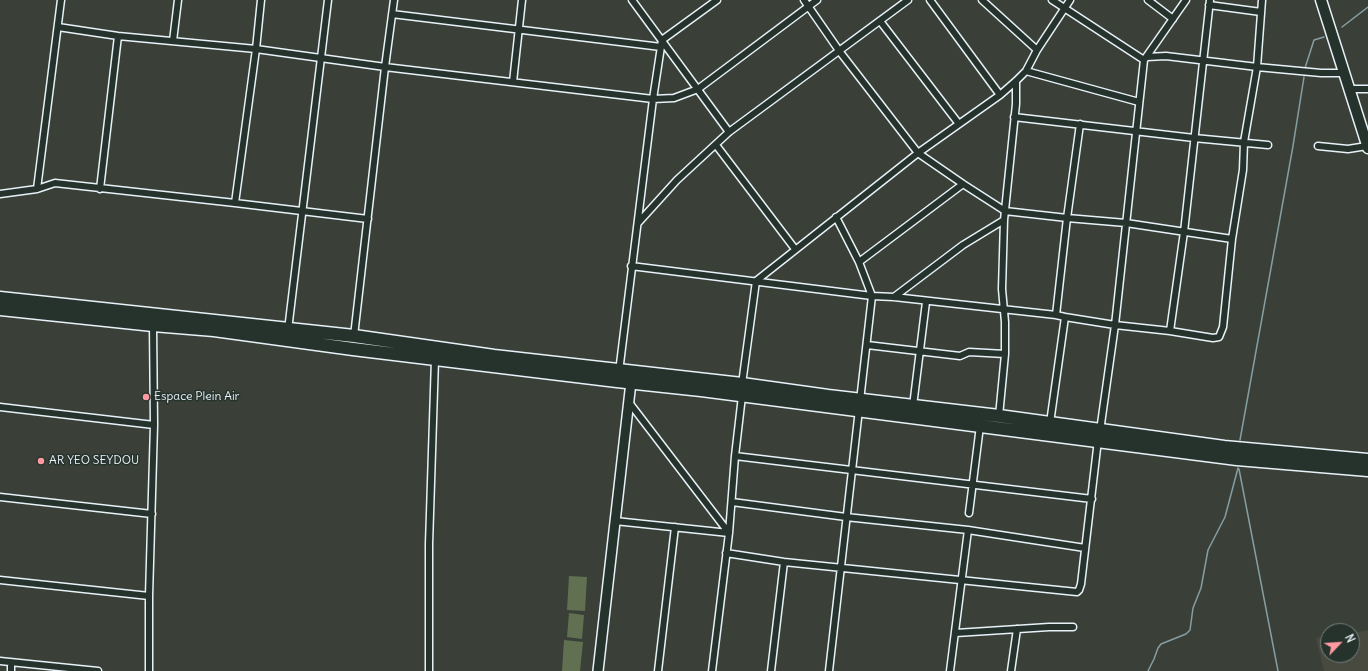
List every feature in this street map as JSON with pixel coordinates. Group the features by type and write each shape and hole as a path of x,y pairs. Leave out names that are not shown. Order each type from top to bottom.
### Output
{"highway":[{"path":"0,298 214,330 354,336 618,376 631,382 701,390 742,390"},
{"path":"0,309 154,320"},
{"path":"287,334 435,359 618,376 742,390 861,405 980,426 1368,460"},
{"path":"861,405 913,406 999,416 1050,423 1099,436 1237,459 1368,470"}],"main road":[{"path":"1320,0 1368,147"}],"street":[{"path":"37,189 61,0"},
{"path":"173,41 178,0"},
{"path":"235,203 256,49 261,0"},
{"path":"287,334 328,0"},
{"path":"354,336 394,0"},
{"path":"513,82 522,0"},
{"path":"632,0 729,132"},
{"path":"618,376 631,266 638,223 652,99 662,40 717,0"},
{"path":"804,0 840,52 918,153 1005,211 1126,223 1232,239"},
{"path":"58,27 118,36 256,49 385,67 652,99 674,98 698,89 817,0"},
{"path":"638,223 677,180 729,132 840,52 908,0"},
{"path":"930,0 1000,95"},
{"path":"982,0 1037,50"},
{"path":"1052,0 1064,9 1146,58 1166,56 1257,67 1321,73 1345,73"},
{"path":"712,671 729,532 742,390 756,281 918,153 1000,95 1016,81 1026,71 1037,50 1070,0"},
{"path":"1148,0 1173,19"},
{"path":"726,554 784,562 962,581 1077,592 1079,590 1115,325 1139,102 1146,58 1186,0"},
{"path":"631,266 872,296 1056,315 1115,325 1170,331 1213,338 1218,337 1223,327 1244,142 1257,67 1262,0"},
{"path":"1170,331 1184,232 1210,3 1260,12"},
{"path":"392,14 661,47"},
{"path":"880,21 959,124"},
{"path":"100,189 118,36"},
{"path":"1026,71 1139,102"},
{"path":"999,416 1005,354 1002,289 1004,220 1016,81"},
{"path":"1350,90 1368,89"},
{"path":"1014,117 1268,145"},
{"path":"1056,315 1080,124"},
{"path":"716,144 795,249"},
{"path":"1318,146 1354,149 1368,147"},
{"path":"0,194 37,189 55,183 368,219"},
{"path":"859,262 963,184"},
{"path":"829,671 846,517 861,405 872,296 859,262 836,217"},
{"path":"894,298 962,245 1004,220"},
{"path":"913,406 926,302"},
{"path":"1050,423 1065,317"},
{"path":"149,671 154,425 154,320"},
{"path":"867,345 960,356 969,352 1005,354"},
{"path":"429,671 429,544 435,359"},
{"path":"598,671 631,382"},
{"path":"628,401 729,532"},
{"path":"0,407 154,425"},
{"path":"969,513 980,426"},
{"path":"735,456 1092,499"},
{"path":"0,497 152,514"},
{"path":"732,502 846,517 968,530 1085,548"},
{"path":"615,520 729,532"},
{"path":"658,671 675,527"},
{"path":"950,671 968,530"},
{"path":"771,671 784,562"},
{"path":"0,580 150,596"},
{"path":"956,633 1073,627"},
{"path":"1011,671 1017,629"},
{"path":"0,661 76,670 98,671"},
{"path":"11,671 12,663"}],"shaded area":[{"path":"1368,630 1368,671 1324,671 1322,663 1360,663 1360,632"},
{"path":"1320,637 1320,654 1316,638"}],"green space":[{"path":"569,576 587,577 585,611 567,610"},
{"path":"569,613 584,615 582,639 567,637"},
{"path":"564,640 583,642 580,671 562,671"}],"waterway":[{"path":"1342,27 1368,7"},
{"path":"1305,68 1314,40 1324,37"},
{"path":"1240,440 1304,77"},
{"path":"1148,671 1161,644 1186,634 1190,630 1193,608 1201,588 1208,550 1225,517 1238,468"},
{"path":"1239,469 1278,671"}],"place":[{"name":"Espace Plein Air","path":"146,397"},
{"name":"AR YEO SEYDOU","path":"41,461"}]}
